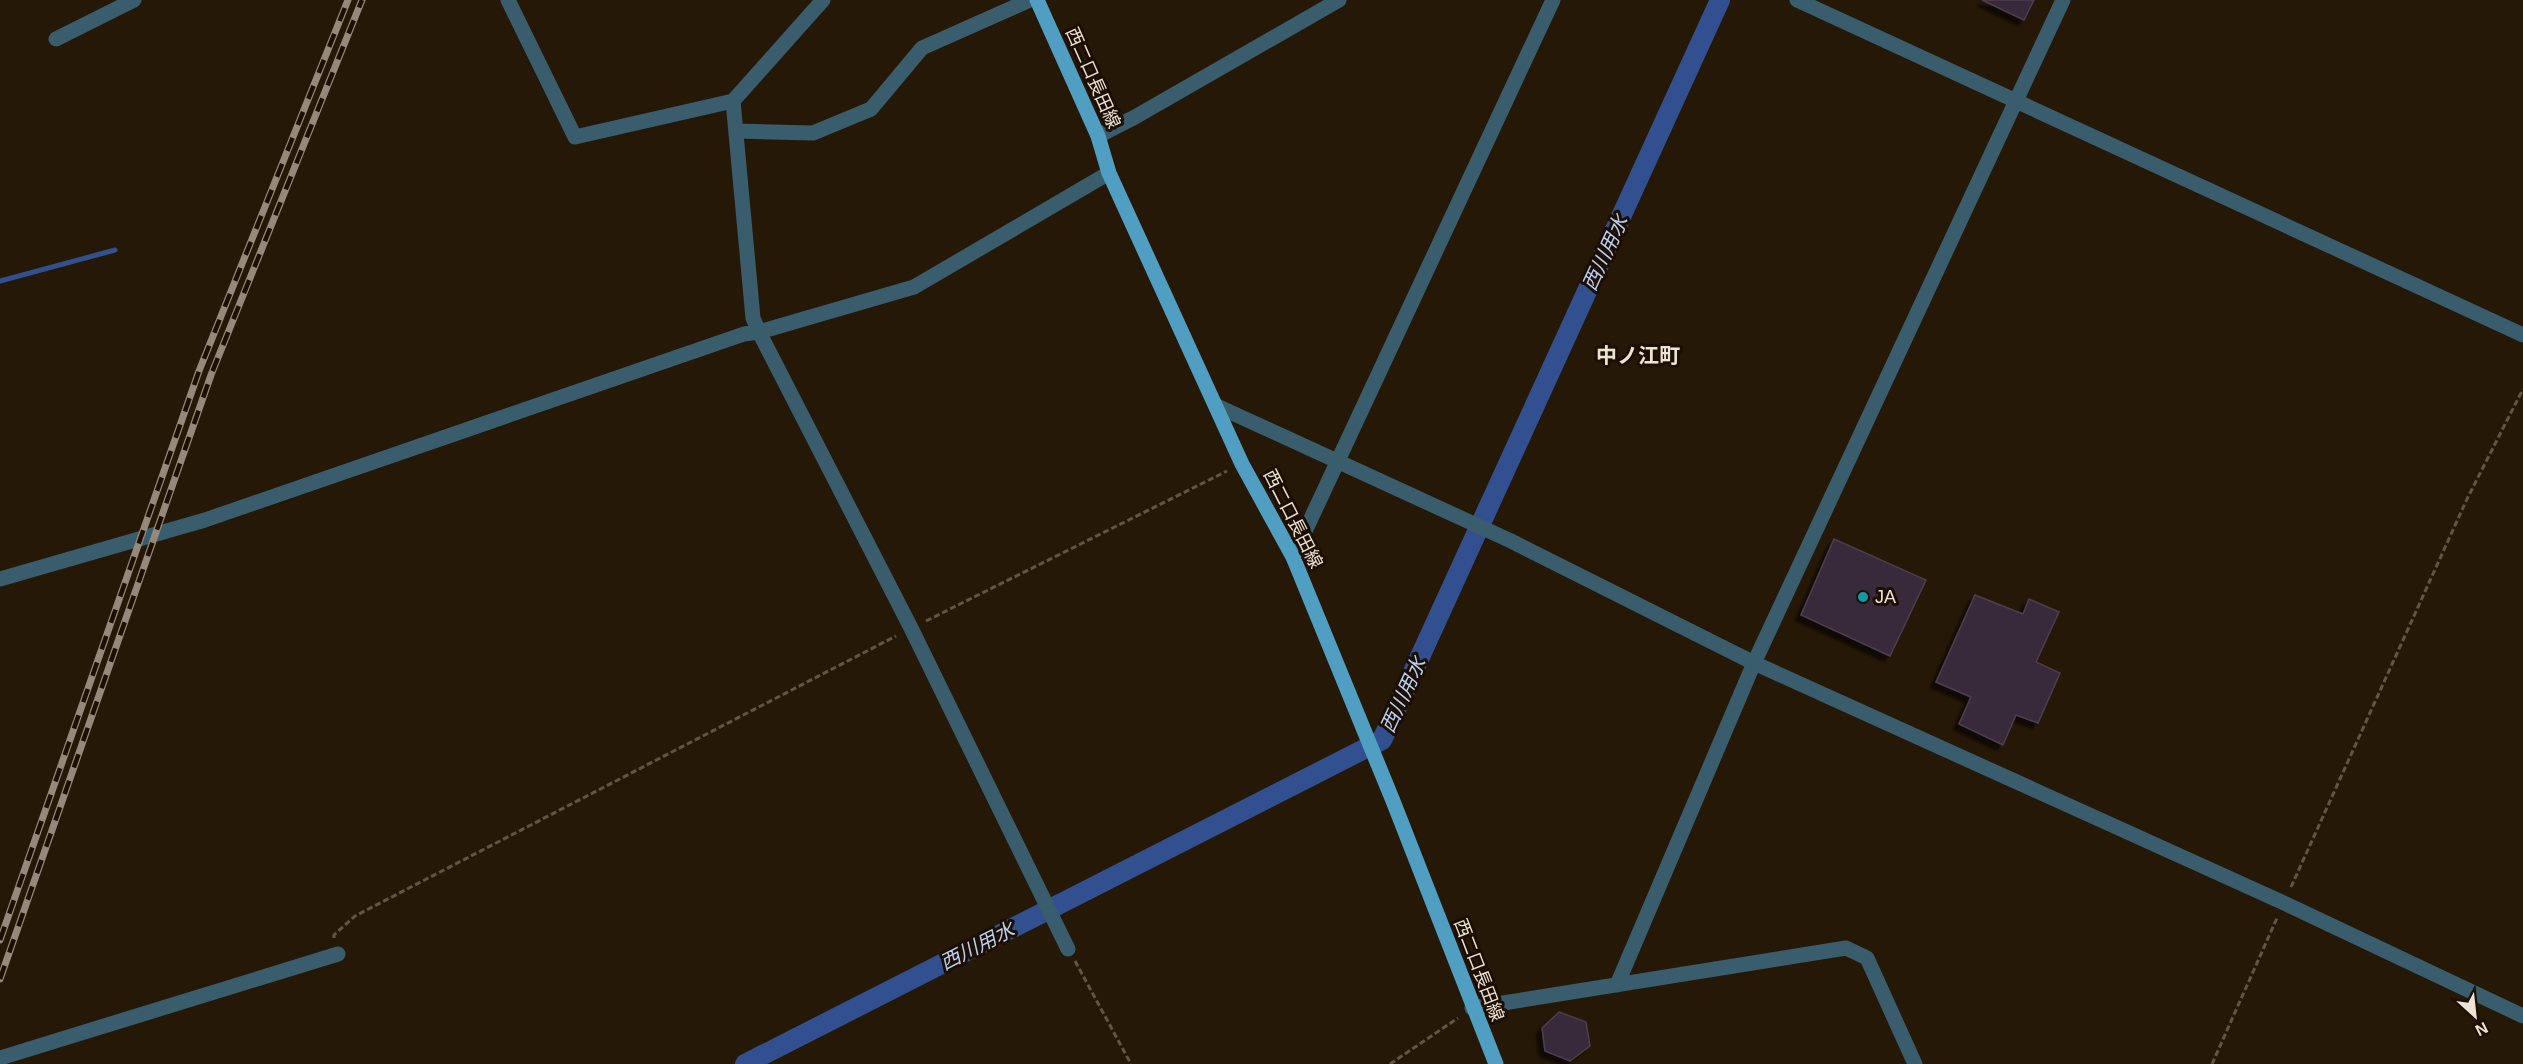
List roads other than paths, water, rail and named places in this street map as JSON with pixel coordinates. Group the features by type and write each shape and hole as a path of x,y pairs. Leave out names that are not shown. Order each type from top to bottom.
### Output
{"main road":[{"name":"西二口長田線","path":"1037,0 1098,136 1109,173 1242,464 1293,557 1393,801 1472,1008 1496,1064"}],"street":[{"path":"56,39 134,0"},
{"path":"508,0 575,137 733,101 823,0"},
{"path":"736,131 813,133 872,109 922,48 1030,0"},
{"path":"1098,136 1186,89 1340,0"},
{"path":"1293,557 1553,0"},
{"path":"1797,0 2523,335"},
{"path":"1617,985 1754,663 2063,0"},
{"path":"733,101 753,318 911,628 1068,949"},
{"path":"0,579 205,520 744,334 759,332 914,287 1109,173"},
{"path":"1217,405 1511,540 1754,663 2284,903 2523,1016"},
{"path":"1472,1008 1846,948 1867,958 1915,1064"},
{"path":"0,1058 338,954"}],"waterway":[{"name":"西川用水","path":"745,1064 1382,740 1720,0"},
{"path":"0,281 115,250"}],"railway":[{"path":"0,940 199,371 348,0"},
{"path":"0,979 211,375 362,0"}],"place":[{"name":"JA","path":"1863,597"}],"district":[{"name":"中ノ江町","path":"1638,356"}]}
